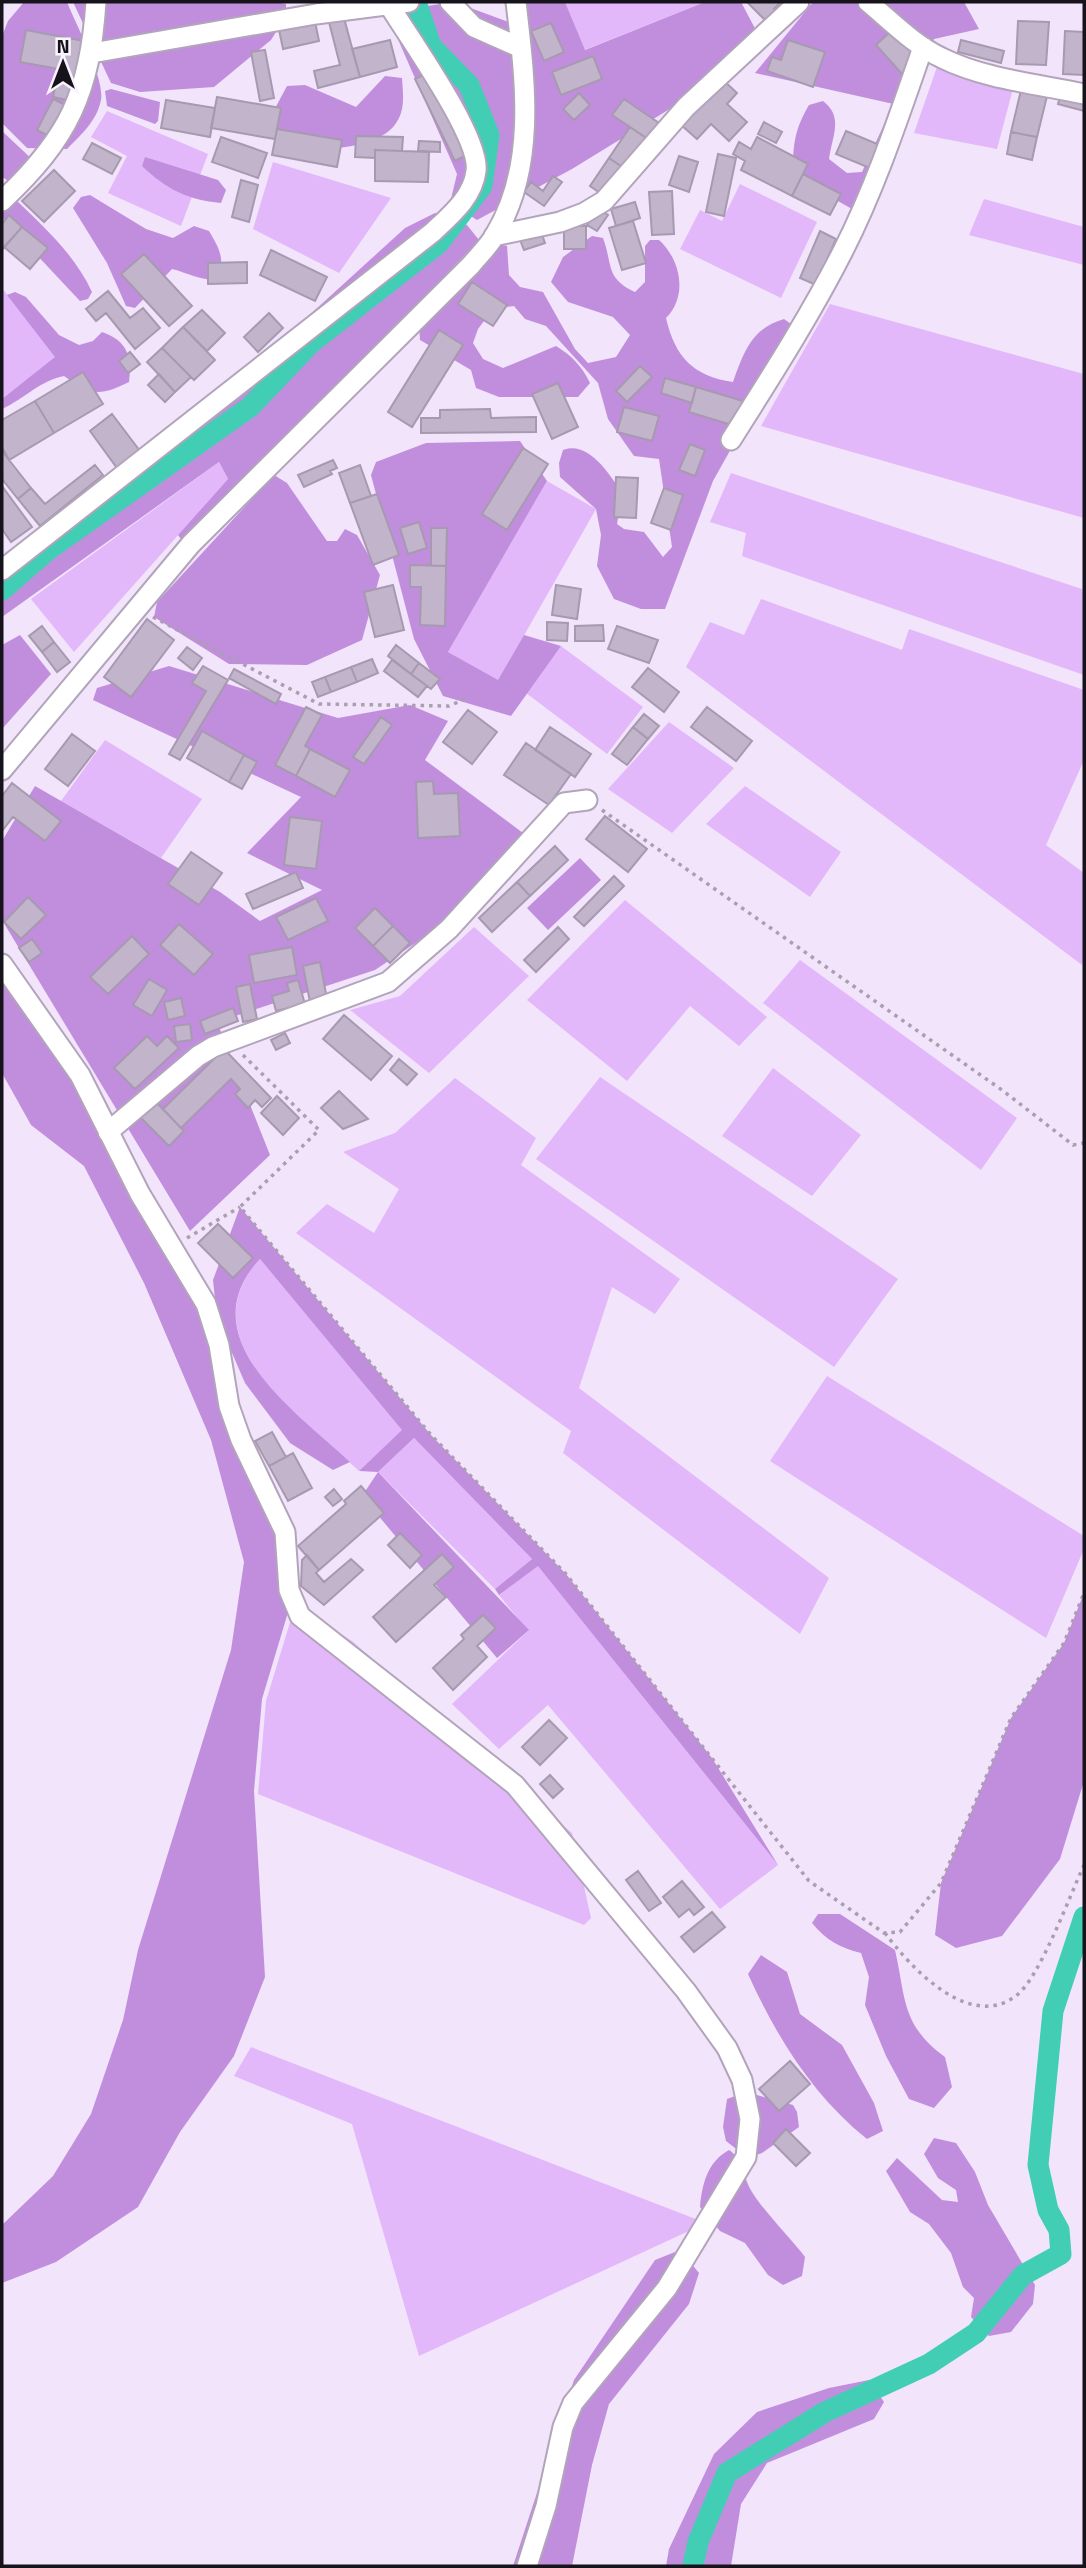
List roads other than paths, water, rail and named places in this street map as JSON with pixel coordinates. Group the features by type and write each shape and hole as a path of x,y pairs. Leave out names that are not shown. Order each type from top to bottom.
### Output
{"street":[{"path":"2,201 67,126 80,97 92,53 96,2"},
{"path":"450,2 474,27 521,48"},
{"path":"2,770 191,544 471,265 495,236 511,202 525,135 516,2"},
{"path":"495,236 560,222 584,213 604,201 686,107 799,2"},
{"path":"868,2 923,47 962,67 1084,94"},
{"path":"2,570 433,232 470,192 477,167 472,149 398,4 316,14 92,53"},
{"path":"731,440 843,251 894,129 923,47"},
{"path":"108,1132 198,1056 229,1041 388,982 449,929 564,803 587,800"},
{"path":"2,964 64,1049 140,1195 173,1246 209,1314 219,1345 229,1406 241,1440 285,1532 289,1590 300,1616 515,1785 686,1991 727,2048 742,2080 750,2119 746,2157 667,2288 573,2403 563,2427 546,2506 527,2566"}],"waterway":[{"path":"2,590 48,550 250,407 311,343 439,243 482,186 489,135 469,85 431,46 416,2"},
{"path":"693,2566 698,2542 727,2473 825,2412 929,2364 976,2333 1023,2275 1061,2254 1059,2230 1048,2210 1038,2165 1053,2011 1084,1917"}]}
